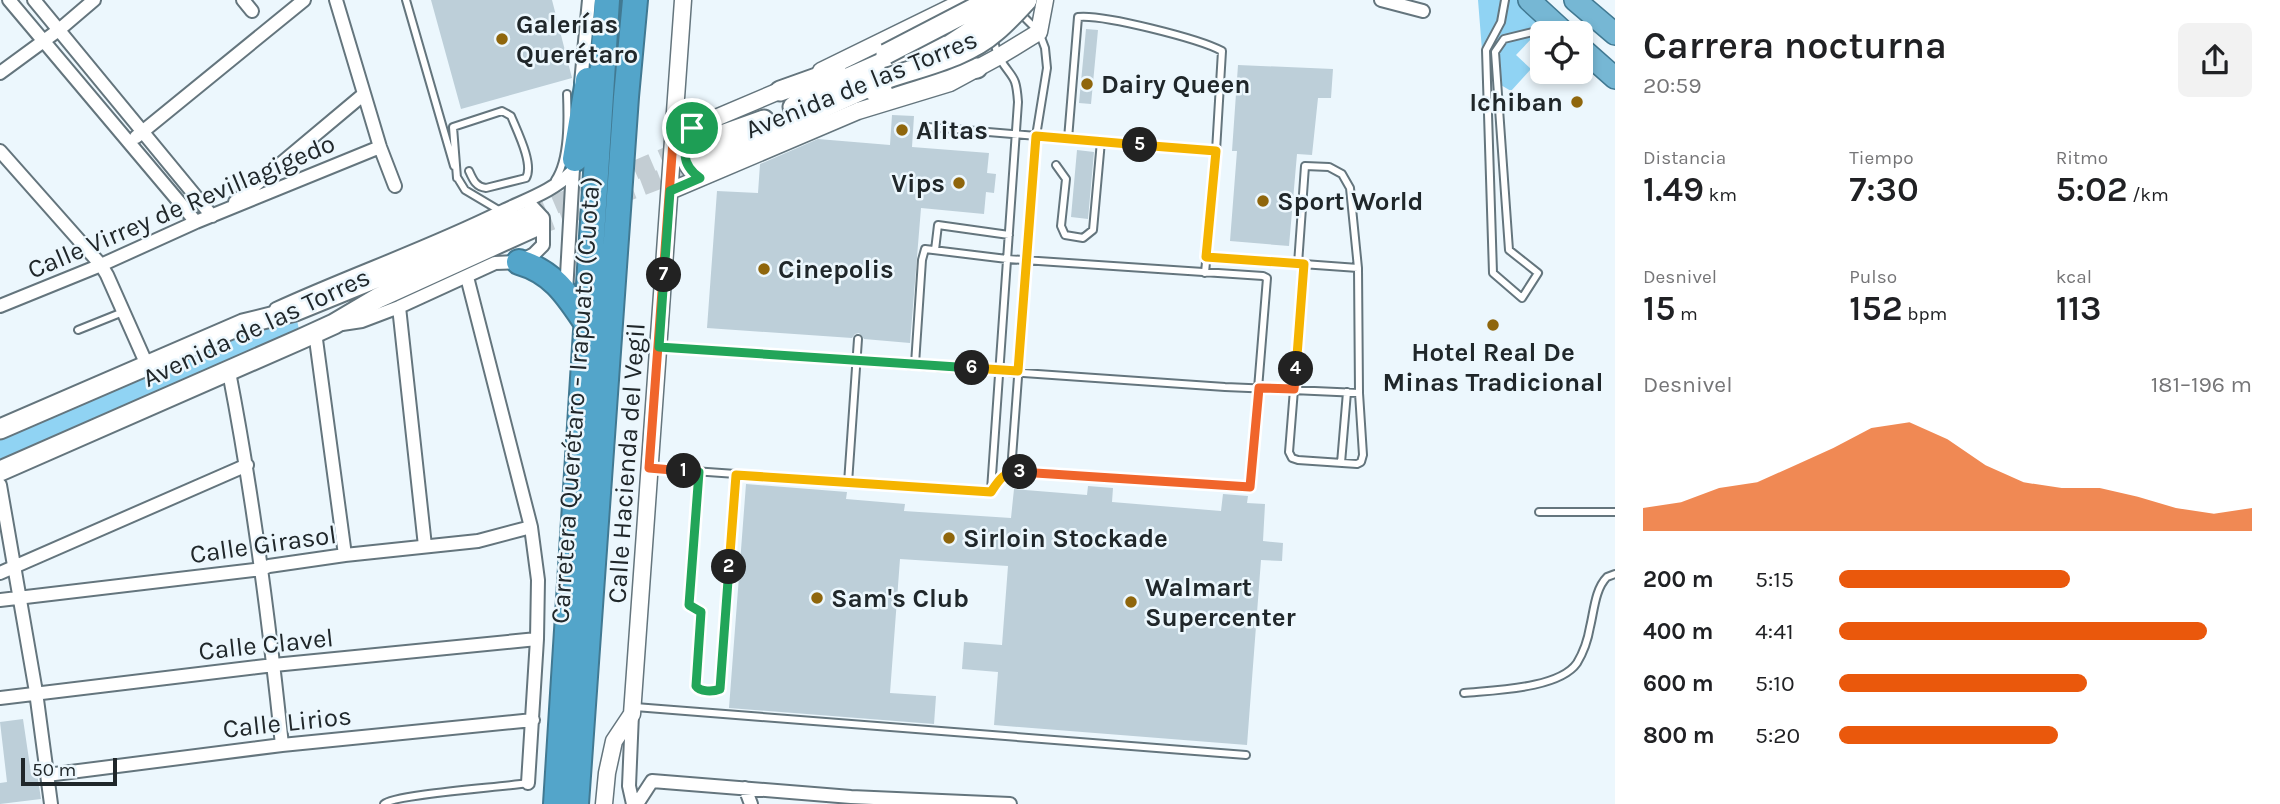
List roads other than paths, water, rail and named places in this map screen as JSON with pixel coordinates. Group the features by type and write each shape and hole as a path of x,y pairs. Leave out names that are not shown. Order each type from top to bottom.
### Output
{"highway":[{"path":"574,165 604,0"},
{"name":"Carretera Querétaro - Irapuato (Cuota)","path":"554,804 558,777 587,324 604,0"},
{"name":"Carretera Querétaro - Irapuato (Cuota)","path":"576,804 635,0"},
{"path":"626,97 646,0"},
{"path":"1529,0 1551,21"},
{"path":"1576,0 1612,27"},
{"path":"1593,59 1615,78"},
{"path":"519,262 538,267 566,293 587,324"}],"main road":[{"path":"886,68 985,0"},
{"path":"793,107 822,89 957,30 968,22 985,0"},
{"path":"886,68 951,44 982,24 1011,0"},
{"path":"780,91 953,55 994,33 1027,0"},
{"name":"Avenida de las Torres","path":"693,137 743,129 886,68"},
{"name":"Avenida de las Torres","path":"697,172 824,107 886,68"},
{"path":"824,107 940,73 977,68"},
{"name":"Avenida de las Torres","path":"0,429 243,324 295,311 530,214"},
{"name":"Avenida de las Torres","path":"0,471 334,324 530,214"}],"street":[{"path":"9,0 196,222"},
{"path":"34,0 212,216"},
{"path":"0,73 94,0"},
{"path":"243,0 253,11"},
{"path":"129,143 304,0"},
{"path":"335,0 380,147 395,186"},
{"path":"566,293 589,0"},
{"name":"Calle Hacienda del Vegil","path":"635,804 629,786 632,711 683,0"},
{"name":"Avenida de las Torres","path":"673,141 693,137 966,0"},
{"path":"1039,32 1045,0"},
{"path":"1381,0 1423,11"},
{"name":"Avenida de las Torres","path":"670,191 697,172 858,111 950,83 1039,32"},
{"path":"226,210 364,94"},
{"path":"693,137 685,153 687,166 697,172"},
{"name":"Calle Virrey de Revillagigedo","path":"0,306 380,147"},
{"path":"0,151 101,265 147,365"},
{"name":"Avenida de las Torres","path":"243,324 502,212 530,214 548,191 564,180 574,165"},
{"path":"334,324 362,321 499,262 519,262 534,254 543,245 542,218 530,214"},
{"path":"467,277 531,527 538,580 528,783"},
{"path":"399,307 425,546"},
{"path":"315,332 345,555"},
{"path":"229,372 247,465 262,569 282,745"},
{"path":"0,573 247,465"},
{"path":"0,485 36,692 51,804"},
{"name":"Calle Girasol","path":"0,600 262,569 345,555 478,541 531,527"},
{"name":"Calle Clavel","path":"0,698 274,665 537,639"},
{"path":"604,804 614,741 632,711"},
{"name":"Calle Lirios","path":"47,775 282,745 533,720"},
{"path":"635,804 652,781 853,800 1010,804"},
{"path":"745,788 751,804"}],"lane":[{"path":"406,0 457,178 465,190 502,212"},
{"path":"985,0 998,57 1013,75 1017,85 1016,134 991,492"},
{"path":"1001,0 1025,17 1039,32 1045,48 1047,68 1036,136 1011,471"},
{"path":"1505,0 1502,22 1486,50 1493,273 1522,298 1538,273 1509,250 1495,52 1504,39 1530,32"},
{"path":"1068,139 1078,17 1105,19 1190,40 1222,51 1205,273"},
{"path":"548,191 562,170 568,117 567,94"},
{"path":"457,178 453,127 502,111 511,116 528,163 529,172 526,178 480,188 469,171"},
{"path":"928,127 1216,151"},
{"path":"1489,127 1500,127"},
{"path":"1056,164 1066,179 1061,226 1065,235 1083,238 1093,230 1101,141"},
{"path":"1306,166 1329,167 1342,174 1350,188 1358,268 1359,393 1363,455 1361,462 1357,464 1292,458 1289,452 1301,264 1306,166"},
{"path":"935,250 938,225 1009,235"},
{"path":"915,364 925,249 1027,260 1263,276 1268,281 1251,486 1011,471 1003,476 991,492"},
{"path":"1206,257 1358,268"},
{"path":"78,330 124,312"},
{"path":"848,483 858,339"},
{"path":"659,347 1359,393"},
{"path":"1341,463 1347,392"},
{"path":"649,468 991,492"},
{"path":"699,472 689,605 701,612 696,686 697,689 713,691 720,689 736,475"},
{"path":"1539,512 1615,512"},
{"path":"1464,693 1525,687 1553,680 1576,665 1588,638 1599,588 1607,576 1615,574"},
{"path":"632,711 1246,754"},
{"path":"384,804 387,801 430,794 528,783"},
{"path":"430,794 430,804"}],"tunnel":[{"path":"528,216 687,148"},
{"path":"534,227 695,166"}],"place":[{"name":"Galerías Querétaro","path":"502,39"},
{"name":"Dairy Queen","path":"1087,84"},
{"name":"Ichiban","path":"1577,102"},
{"name":"Alitas","path":"902,130"},
{"name":"Vips","path":"959,183"},
{"name":"Sport World","path":"1263,201"},
{"name":"Cinepolis","path":"764,269"},
{"name":"Hotel Real De Minas Tradicional","path":"1493,325"},
{"name":"Sirloin Stockade","path":"949,538"},
{"name":"Sam's Club","path":"817,598"},
{"name":"Walmart Supercenter","path":"1131,602"}]}
